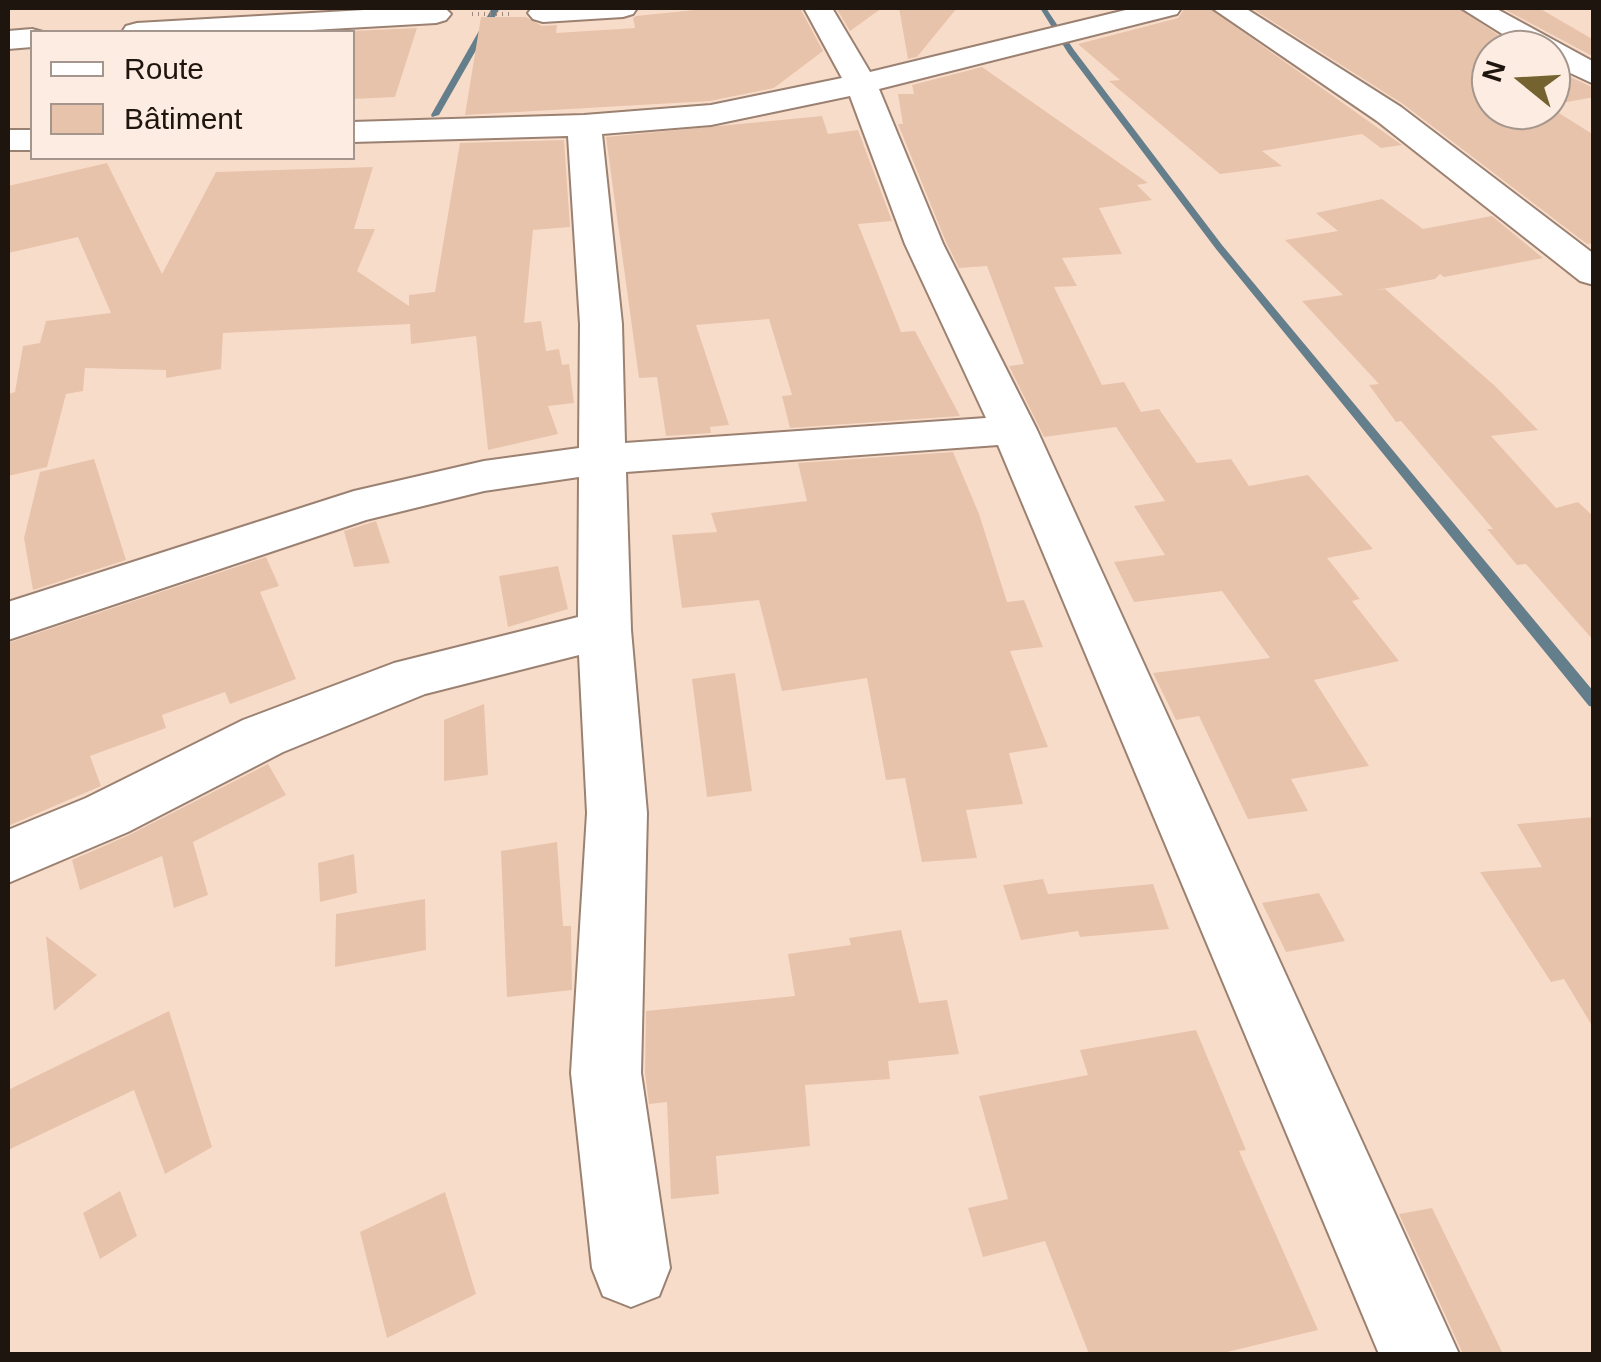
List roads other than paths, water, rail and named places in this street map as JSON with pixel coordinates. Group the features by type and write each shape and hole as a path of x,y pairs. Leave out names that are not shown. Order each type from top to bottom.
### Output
{"street":[{"path":"543,13 623,8"},
{"path":"818,8 860,84 924,244 1014,430 1419,1354"},
{"path":"355,132 584,125 711,114 860,84 1166,8"},
{"path":"1226,8 1390,114 1594,273"},
{"path":"1475,8 1514,30"},
{"path":"172,30 451,14"},
{"path":"1571,61 1594,74"},
{"path":"584,125 601,324 604,630 617,813 606,1073 631,1268"},
{"path":"8,621 354,507 484,476 602,459 1014,430"},
{"path":"8,857 107,814 263,736 413,678 604,630"}],"waterway":[{"path":"435,115 496,8"},
{"path":"1043,8 1219,247 1594,702"}]}
